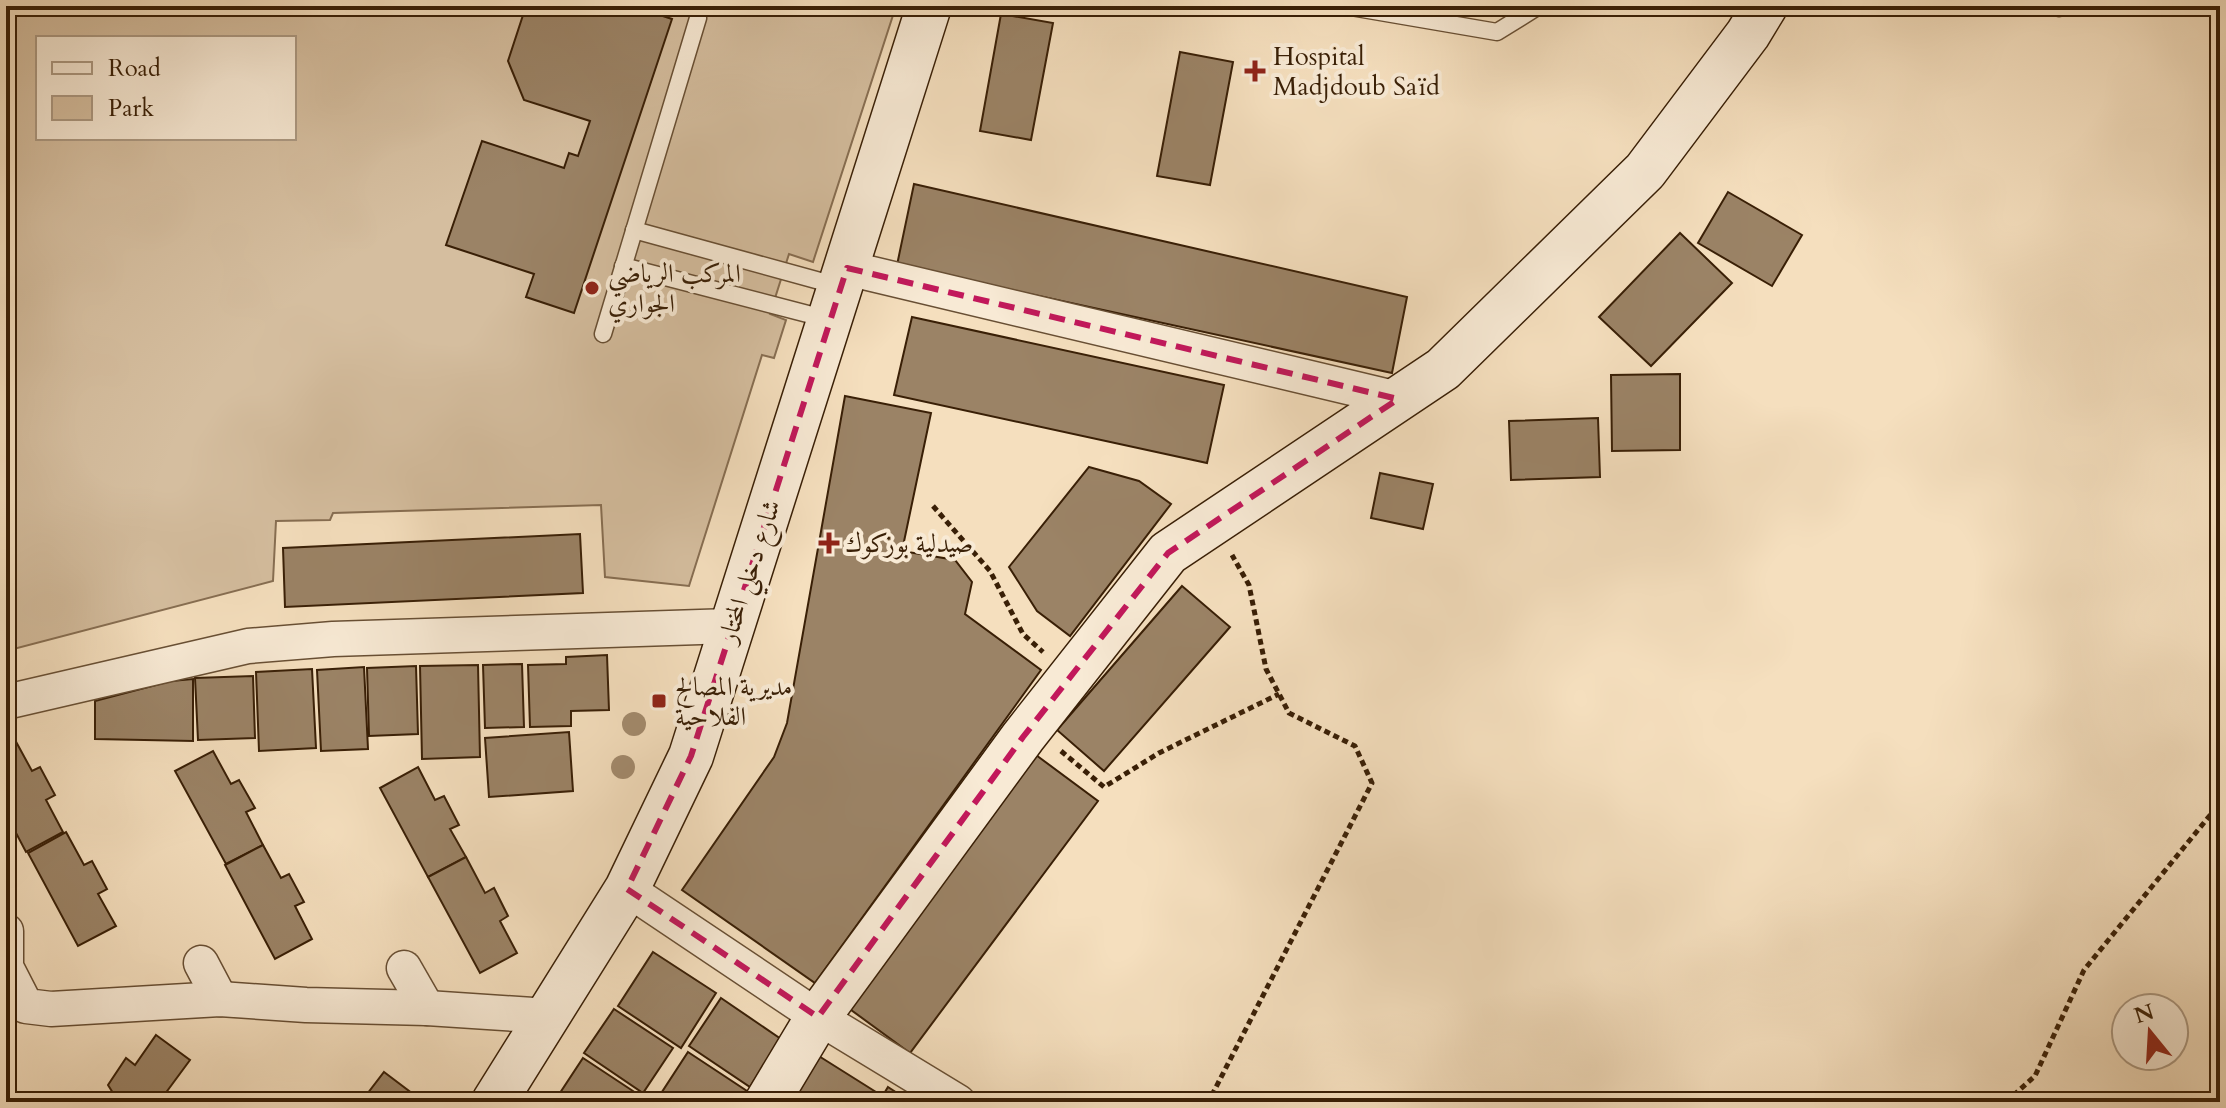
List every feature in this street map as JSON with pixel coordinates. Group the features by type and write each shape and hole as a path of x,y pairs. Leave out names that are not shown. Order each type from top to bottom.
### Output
{"street":[{"name":"شارع دخلي المختار","path":"494,1102 627,889 691,756 929,6"},
{"path":"767,1102 818,1017 1032,726 1168,553 1443,369 1645,171 1748,34 1765,6"},
{"path":"839,292 1398,399"},
{"path":"6,702 248,646 333,639 731,626"},
{"path":"627,889 818,1017 958,1102"},
{"path":"6,931 6,967 26,1006 51,1009 220,999 296,1016 427,1008 548,1016"},
{"path":"201,963 220,999"},
{"path":"404,968 427,1008"}],"lane":[{"path":"1345,6 1497,32 1534,9 1534,6"},
{"path":"603,334 698,18"},
{"path":"634,230 839,292"},
{"path":"623,266 839,292"}],"path":[{"path":"933,506 990,571 1023,634 1071,676"},
{"path":"1213,523 1249,585 1266,669 1289,713 1355,746 1372,783 1213,1093 1222,1102"},
{"path":"1032,726 1104,787 1159,753 1279,694"},
{"path":"2006,1102 2035,1076 2084,970 2220,803"}],"highlighted area":[{"path":"847,268 1398,399 1168,553 1023,737 818,1017 627,889 691,756"}],"green space":[{"path":"6,6 896,6 813,262 789,254 770,314 786,320 774,358 762,355 689,586 605,577 601,505 333,513 330,520 276,521 273,581 6,651"}],"building":[{"path":"526,6 632,6 672,19 574,313 526,297 534,274 446,245 482,141 564,168 569,153 578,156 590,121 524,100 508,61"},
{"path":"1001,14 1053,23 1031,140 980,131"},
{"path":"1180,52 1233,62 1210,185 1157,176"},
{"path":"914,184 1407,297 1392,373 897,265"},
{"path":"1728,192 1802,235 1772,286 1698,243"},
{"path":"1680,233 1732,283 1651,366 1599,317"},
{"path":"912,317 1224,385 1207,463 894,395"},
{"path":"1680,374 1680,450 1612,451 1611,375"},
{"path":"845,396 931,413 902,551 955,560 972,582 965,614 1041,670 815,983 682,890 774,757 787,723"},
{"path":"1598,418 1600,477 1511,480 1509,421"},
{"path":"1089,467 1139,481 1171,504 1070,636 1037,611 1009,567"},
{"path":"1380,473 1433,484 1423,529 1371,518"},
{"path":"580,534 583,593 285,607 283,548"},
{"path":"1182,586 1230,627 1104,771 1057,730"},
{"path":"607,655 609,710 571,711 571,726 530,727 528,665 566,664 566,657"},
{"path":"522,664 524,727 485,728 483,665"},
{"path":"478,665 480,757 422,759 420,666"},
{"path":"416,666 418,734 369,736 367,668"},
{"path":"364,667 368,749 321,751 317,670"},
{"path":"312,669 316,748 259,751 256,672"},
{"path":"253,676 255,738 198,740 195,678"},
{"path":"193,679 193,741 95,739 95,701 171,681"},
{"path":"569,732 573,791 489,797 485,738"},
{"path":"14,738 32,771 40,767 55,795 46,800 63,832 26,852 6,814 6,742"},
{"path":"213,751 231,784 239,780 255,808 246,812 263,845 226,864 175,771"},
{"path":"1036,755 1098,801 910,1053 847,1007"},
{"path":"418,767 435,800 444,796 459,825 450,829 466,857 428,877 380,788"},
{"path":"66,832 84,865 92,861 107,889 98,894 116,926 78,946 28,853"},
{"path":"263,845 281,878 289,874 304,902 295,906 312,939 275,959 225,865"},
{"path":"466,857 485,893 494,888 508,916 500,921 517,953 480,973 428,877"},
{"path":"653,952 716,993 681,1048 618,1006"},
{"path":"721,998 781,1039 750,1087 689,1046"},
{"path":"614,1009 673,1048 643,1093 584,1053"},
{"path":"156,1035 190,1060 159,1102 107,1102 113,1093 108,1085 126,1058 135,1065"},
{"path":"688,1052 747,1091 739,1102 672,1102 660,1095"},
{"path":"814,1053 876,1092 870,1102 782,1102"},
{"path":"583,1058 639,1095 635,1102 554,1102"},
{"path":"384,1072 417,1097 413,1102 361,1102"},
{"path":"888,1087 911,1102 879,1102"}],"place":[{"name":"Hospital Madjdoub Saïd","path":"1255,71"},
{"name":"المركب الرياضي الجواري","path":"592,288"},
{"name":"صيدلية بوزكوك","path":"829,543"},
{"name":"مديرية المصالح الفلاحية","path":"659,701"}]}
